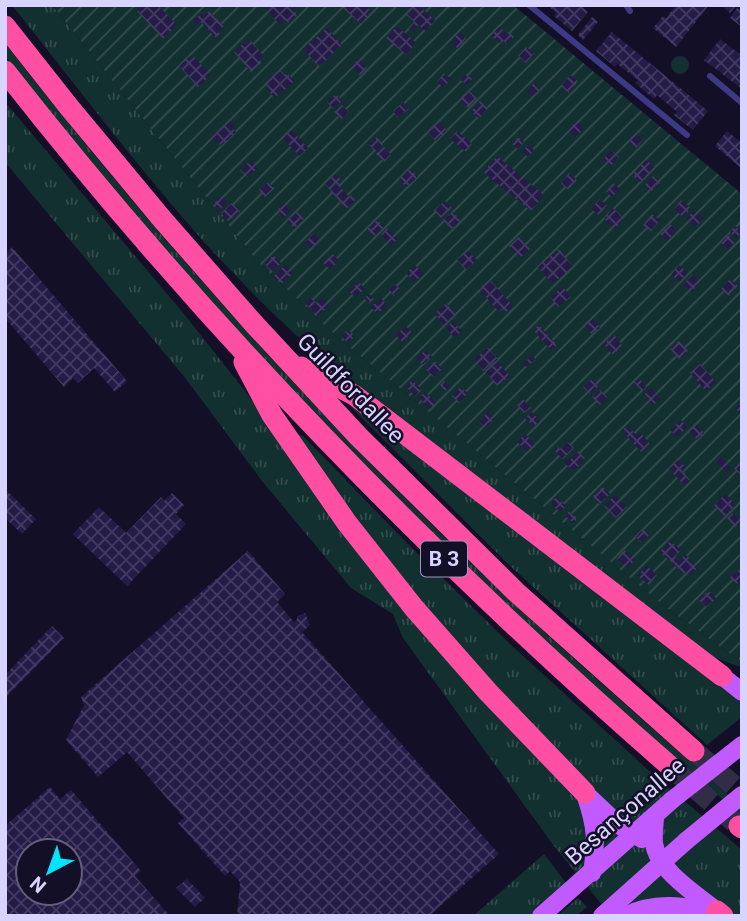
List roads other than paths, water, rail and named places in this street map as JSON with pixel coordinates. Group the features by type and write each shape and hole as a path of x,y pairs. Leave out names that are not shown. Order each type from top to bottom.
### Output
{"highway":[{"name":"Guildfordallee","path":"5,26 162,219 358,436 516,592 694,751"},
{"name":"B 3","path":"5,71 146,243 364,480 466,580 673,768"},
{"path":"229,336 272,415 347,523 414,608 488,692 585,793"},
{"name":"B 3","path":"287,360 354,395 732,676"}],"main road":[{"name":"B 3","path":"732,676 742,692"},
{"name":"Besançonallee","path":"541,916 655,815 742,745"},
{"path":"585,793 633,835 654,844 682,845"},
{"path":"585,793 594,820 596,839 592,873"},
{"path":"602,916 661,862 742,795"},
{"path":"655,815 654,844 661,862 720,914"},
{"path":"625,916 634,911 658,906 681,905 720,914"}],"lane":[{"path":"529,5 687,135"},
{"path":"710,76 742,103"}],"tunnel":[{"path":"694,751 742,793"},
{"path":"672,768 739,826"}]}
